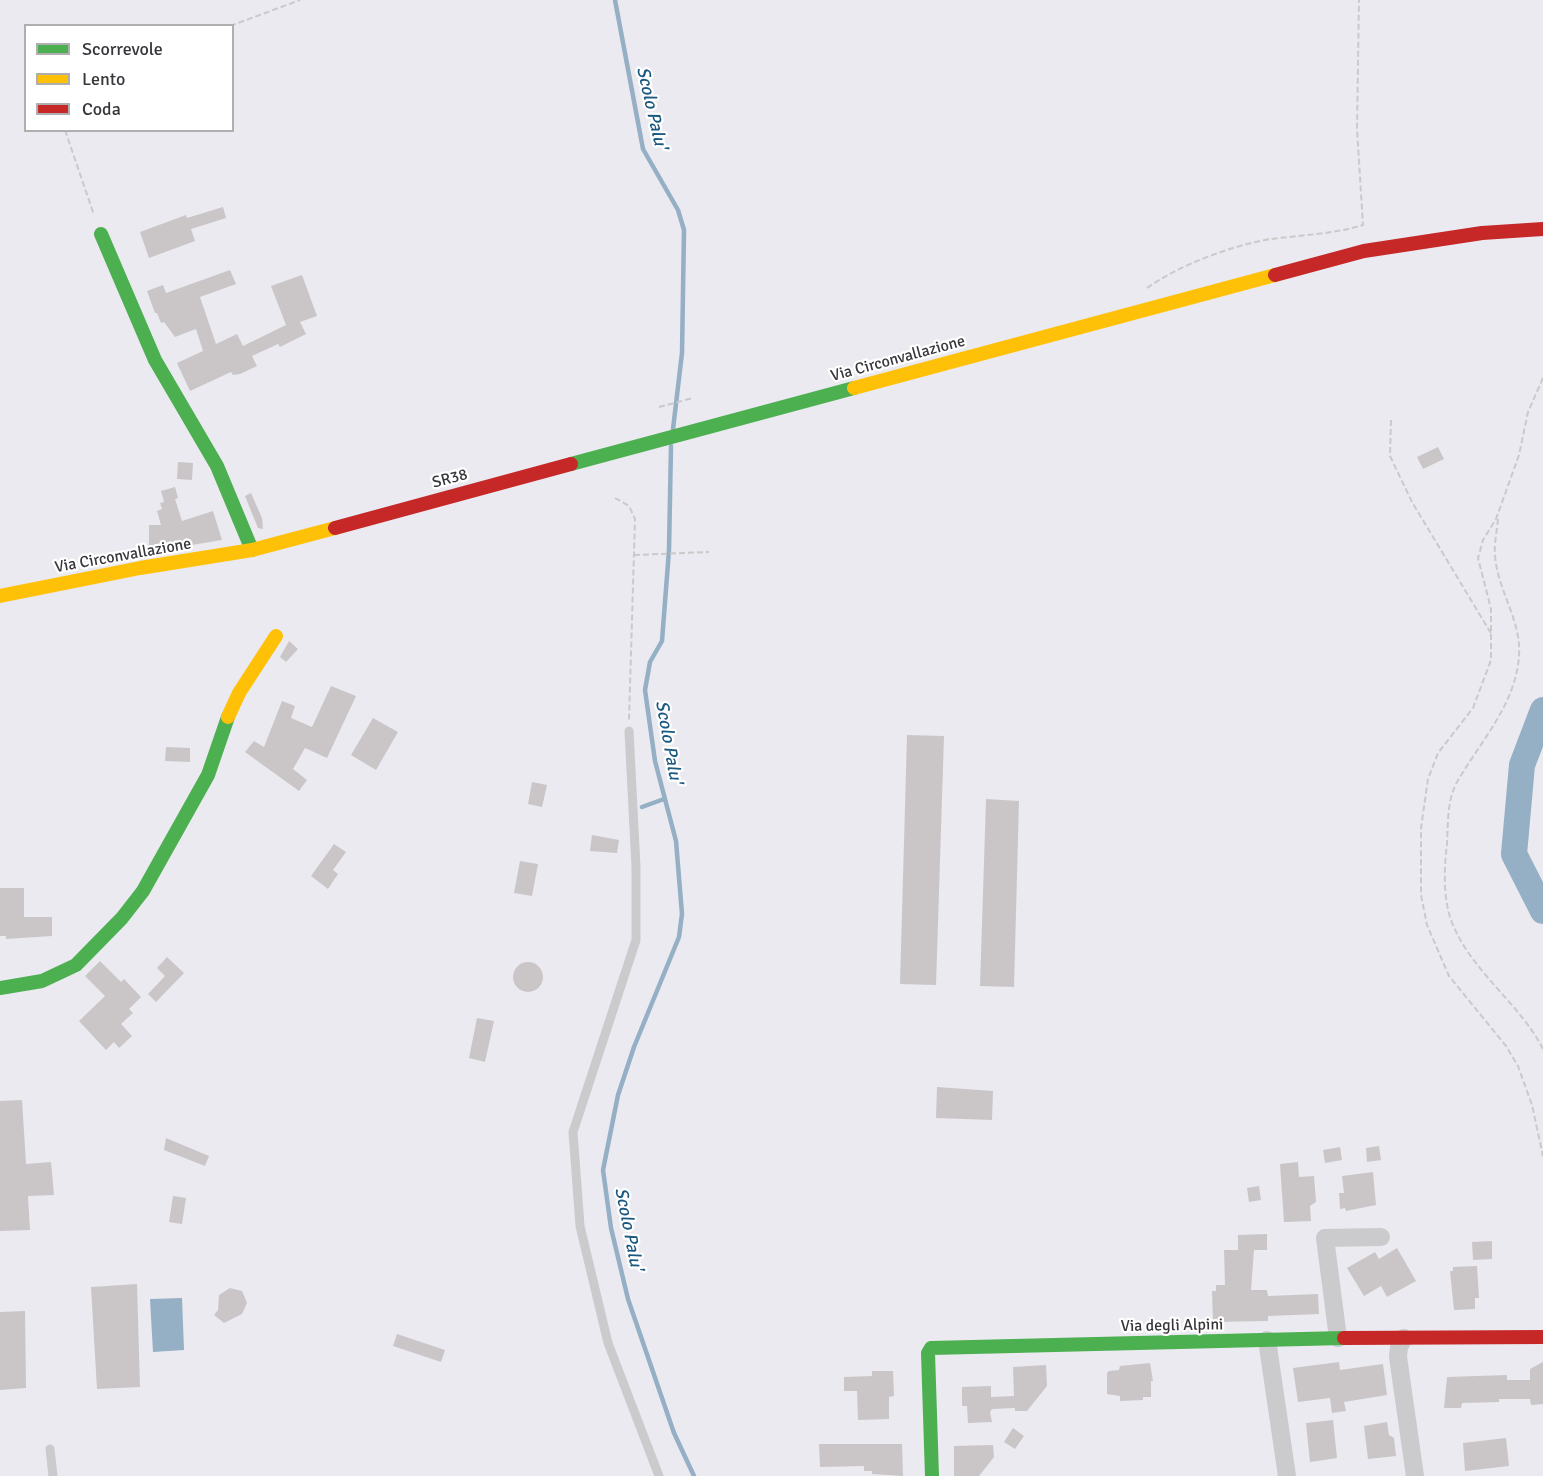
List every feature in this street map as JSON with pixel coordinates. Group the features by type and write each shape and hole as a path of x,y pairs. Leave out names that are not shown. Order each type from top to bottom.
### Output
{"main road":[{"name":"Via Circonvallazione","path":"657,441 1365,251 1482,233 1543,229"},
{"path":"101,234 154,360 217,466 252,550"},
{"name":"SR38","path":"252,550 657,441"},
{"name":"Via Circonvallazione","path":"0,596 140,568 252,550"},
{"path":"0,988 42,981 76,965 122,918 143,891 208,775 223,729 239,693 276,636"},
{"name":"Via degli Alpini","path":"932,1476 928,1353 931,1348 1338,1338 1543,1337"}],"street":[{"path":"1338,1338 1325,1238 1381,1237"},
{"path":"1404,1338 1399,1347 1398,1357 1415,1476"},
{"path":"1267,1340 1287,1476"}],"lane":[{"path":"629,731 636,867 636,940 573,1132 580,1226 608,1343 659,1476"},
{"path":"50,1449 52,1476"}],"path":[{"path":"234,25 300,0"},
{"path":"1148,308 1144,297 1148,287 1223,250 1269,240 1348,230 1363,225 1356,129 1359,0"},
{"path":"66,132 101,234"},
{"path":"1543,378 1528,412 1519,455 1498,513 1483,540 1478,558 1491,609 1493,637 1491,660 1473,708 1438,753 1428,779 1421,828 1421,894 1427,925 1449,976 1506,1046 1518,1066 1532,1106 1543,1156"},
{"path":"659,407 693,398"},
{"path":"1390,420 1390,456 1412,502 1493,637"},
{"path":"615,498 628,506 635,519 629,731"},
{"path":"1498,513 1495,555 1514,616 1520,656 1504,708 1456,784 1450,802 1446,896 1451,919 1461,941 1477,964 1533,1028 1543,1049"},
{"path":"634,555 709,552"}],"water":[{"path":"182,1298 184,1350 153,1352 150,1299"}],"building":[{"path":"223,207 226,218 191,229 195,241 149,258 140,232 186,215 187,218"},
{"path":"230,270 236,284 200,297 216,344 237,334 243,346 286,325 271,286 302,275 317,316 300,322 306,334 280,347 278,344 252,356 257,366 240,374 233,375 231,372 190,391 177,363 203,351 196,329 175,337 164,322 161,323 147,291 163,285 166,293"},
{"path":"1438,447 1444,459 1423,469 1417,457"},
{"path":"178,462 193,463 192,480 177,479"},
{"path":"175,487 178,498 175,499 182,521 213,511 222,540 149,552 149,525 161,525 157,511 162,509 160,503 164,502 161,491"},
{"path":"251,493 262,518 263,529 258,528 245,496"},
{"path":"289,641 298,649 286,662 280,657"},
{"path":"331,686 356,696 327,758 305,748 293,769 307,780 299,791 245,752 254,741 264,747 282,701 295,706 291,718 312,727"},
{"path":"373,718 398,732 376,770 351,755"},
{"path":"907,735 944,736 936,985 900,984"},
{"path":"166,747 190,748 190,762 165,761"},
{"path":"532,782 547,785 542,807 528,804"},
{"path":"986,799 1019,801 1014,987 980,986"},
{"path":"592,835 619,840 617,853 590,851"},
{"path":"334,844 346,852 333,870 338,874 328,889 311,876"},
{"path":"520,861 538,864 532,896 514,893"},
{"path":"0,888 24,888 24,917 52,917 52,936 6,939 6,936 0,936"},
{"path":"167,957 184,973 156,1002 148,994 165,976 157,968"},
{"path":"100,961 121,982 124,979 141,997 129,1009 133,1013 121,1024 132,1036 119,1048 114,1042 106,1050 79,1021 105,996 85,976"},
{"path":"528,962 534,963 542,971 542,983 534,991 528,992 522,991 514,983 513,977 514,971 522,963"},
{"path":"477,1018 494,1021 485,1062 469,1058"},
{"path":"937,1087 993,1091 992,1120 936,1118"},
{"path":"22,1100 26,1164 51,1162 54,1195 28,1196 30,1230 0,1231 0,1101"},
{"path":"166,1138 209,1156 205,1166 164,1150"},
{"path":"1379,1146 1381,1160 1367,1162 1366,1148"},
{"path":"1340,1147 1342,1160 1325,1163 1323,1150"},
{"path":"1298,1162 1299,1177 1314,1176 1316,1202 1310,1206 1311,1221 1284,1222 1280,1164"},
{"path":"1373,1172 1376,1205 1346,1211 1345,1208 1340,1209 1339,1193 1344,1193 1342,1176"},
{"path":"1259,1186 1261,1200 1249,1202 1247,1188"},
{"path":"173,1196 186,1198 182,1224 169,1222"},
{"path":"1267,1234 1267,1250 1254,1250 1251,1290 1267,1290 1268,1296 1318,1294 1319,1314 1268,1316 1268,1321 1213,1322 1212,1291 1216,1291 1216,1285 1225,1285 1224,1250 1238,1250 1238,1235"},
{"path":"1492,1241 1492,1259 1473,1260 1472,1242"},
{"path":"1397,1248 1416,1281 1387,1297 1381,1286 1364,1296 1347,1268 1375,1252 1379,1259"},
{"path":"1477,1266 1479,1298 1475,1298 1475,1309 1454,1310 1450,1271 1453,1271 1453,1267"},
{"path":"137,1284 140,1387 97,1389 91,1287"},
{"path":"230,1288 242,1291 247,1303 242,1314 224,1323 214,1315 218,1310 219,1295"},
{"path":"25,1311 26,1388 0,1390 0,1312"},
{"path":"397,1334 445,1350 441,1362 393,1346"},
{"path":"1339,1362 1340,1370 1383,1364 1387,1395 1344,1402 1346,1411 1332,1413 1330,1398 1298,1402 1293,1368"},
{"path":"1543,1362 1543,1404 1531,1405 1530,1399 1499,1399 1499,1402 1462,1403 1461,1408 1444,1408 1447,1377 1507,1375 1507,1380 1530,1380 1530,1369"},
{"path":"1150,1363 1153,1381 1151,1381 1151,1397 1143,1397 1143,1400 1120,1401 1120,1396 1107,1394 1107,1373 1109,1371 1119,1370 1120,1366"},
{"path":"1046,1365 1047,1386 1027,1411 1015,1411 1015,1408 992,1409 990,1412 992,1422 968,1423 967,1406 962,1406 962,1387 991,1386 991,1397 1014,1396 1013,1367"},
{"path":"872,1371 893,1371 894,1396 889,1397 889,1419 858,1420 857,1391 844,1391 844,1377 872,1376"},
{"path":"1333,1420 1337,1458 1310,1462 1306,1423"},
{"path":"1387,1422 1389,1435 1394,1438 1396,1456 1368,1459 1364,1426"},
{"path":"1013,1428 1024,1436 1015,1449 1004,1442"},
{"path":"1506,1438 1509,1466 1465,1471 1463,1443"},
{"path":"819,1444 902,1444 903,1476 872,1474 872,1471 864,1471 864,1466 820,1467"},
{"path":"993,1445 994,1457 979,1476 954,1476 954,1446"}],"waterway":[{"name":"Scolo Palu'","path":"615,0 643,149 678,210 684,230 682,353 673,429"},
{"name":"Scolo Palu'","path":"671,446 669,550 662,641 650,662 645,690 655,761 676,841 682,914 679,937 634,1047 618,1095 603,1170 611,1228 628,1299 674,1433 694,1476"},
{"path":"1543,710 1522,765 1514,854 1543,911"},
{"path":"642,807 664,799"}],"traffic: fast":[{"path":"101,234 155,360 217,466 252,550"},
{"path":"571,464 854,388"},
{"path":"0,988 42,981 76,965 122,918 143,891 208,775 228,717"},
{"path":"932,1476 928,1353 931,1348 1344,1338"}],"traffic: slow":[{"path":"854,388 1275,275"},
{"path":"0,596 140,568 252,550 335,528"},
{"path":"228,717 239,693 276,636"}],"traffic: jam":[{"path":"1275,275 1364,251 1482,233 1543,229"},
{"path":"335,528 571,464"},
{"path":"1344,1338 1543,1337"}]}
